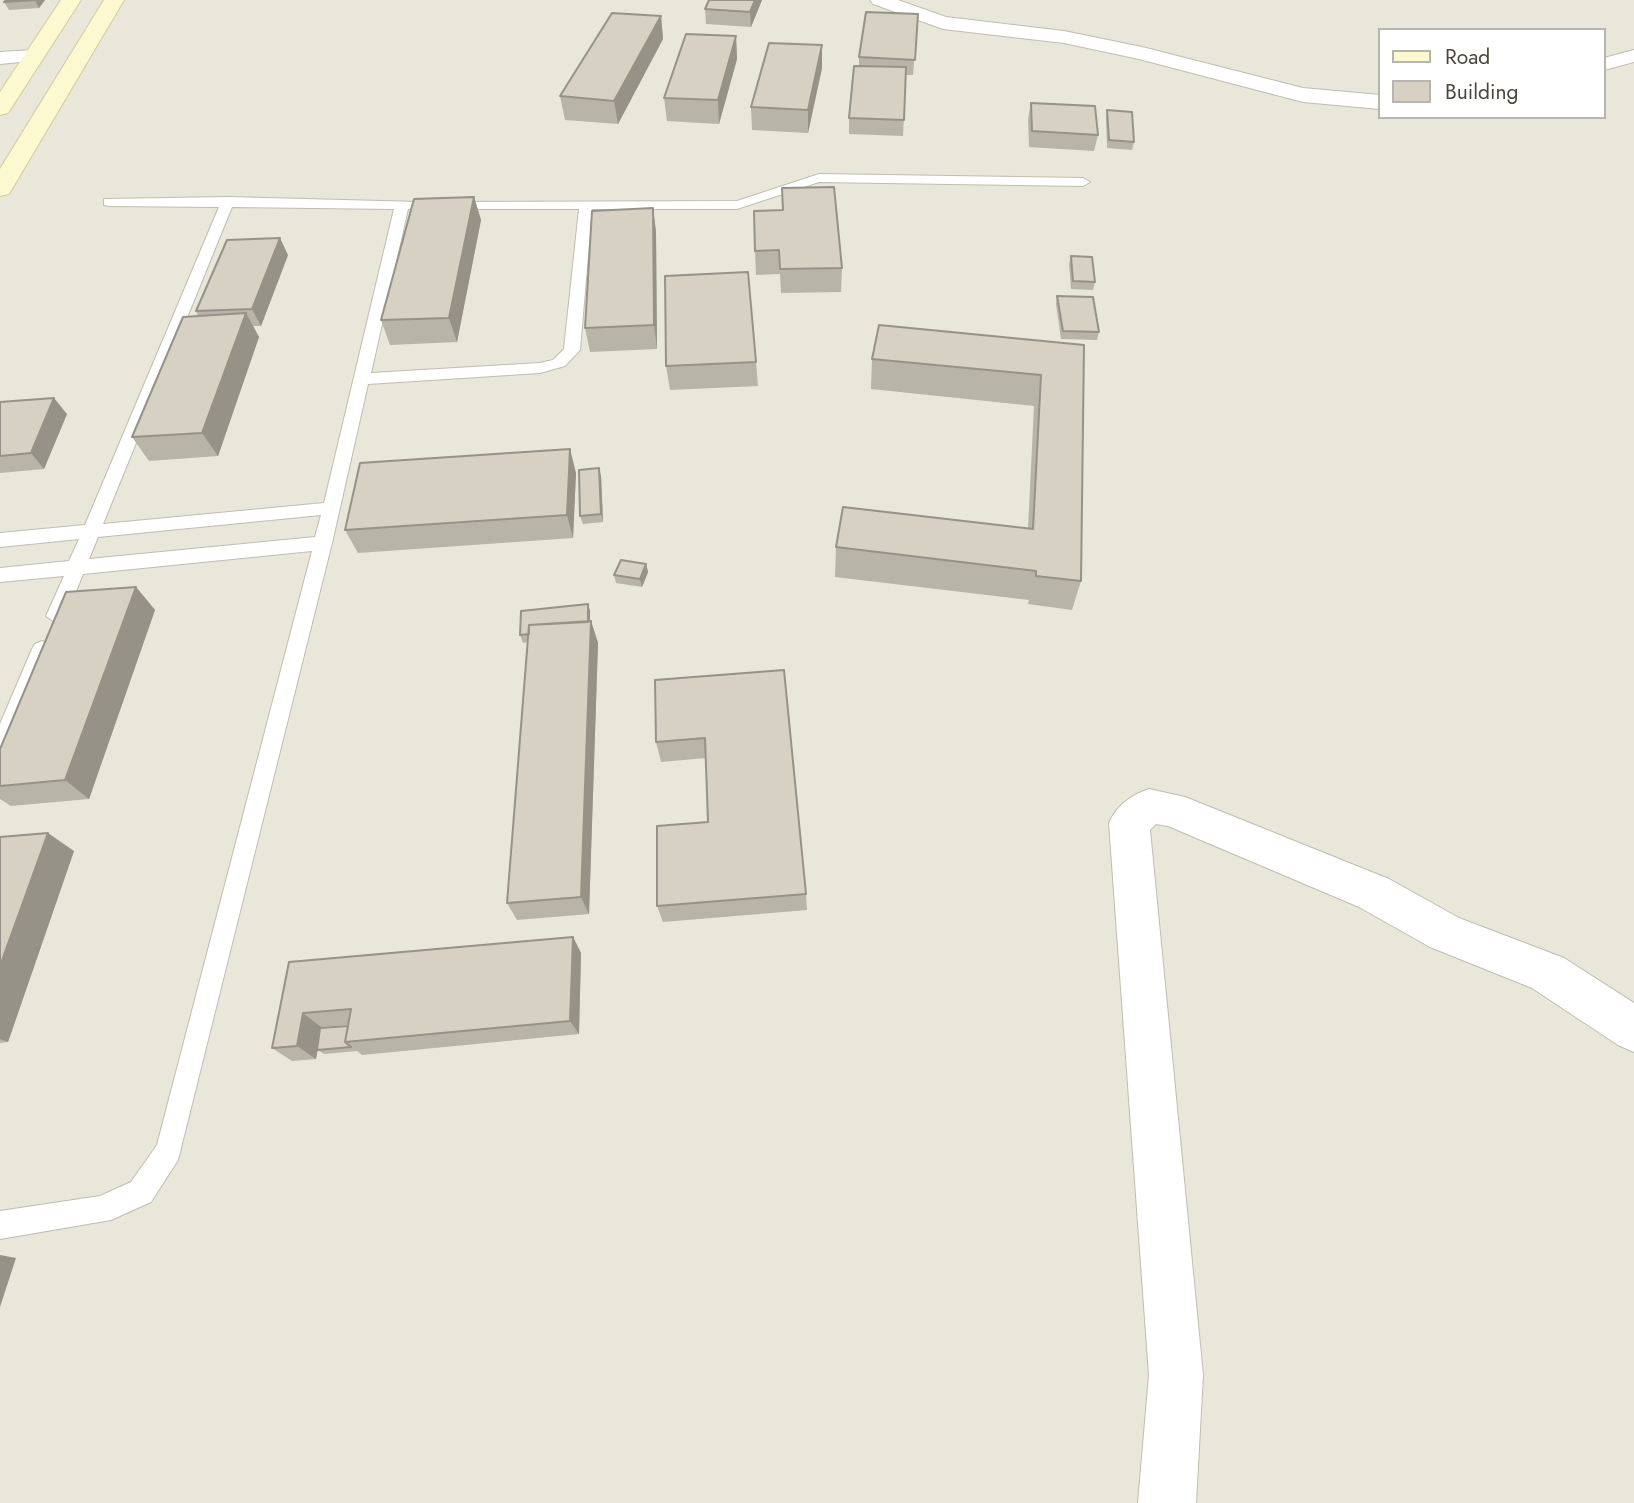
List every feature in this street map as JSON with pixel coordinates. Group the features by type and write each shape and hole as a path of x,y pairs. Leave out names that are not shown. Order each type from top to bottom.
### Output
{"main road":[{"path":"0,108 71,0"},
{"path":"0,189 114,0"}],"street":[{"path":"880,0 943,23 1064,37 1142,53 1292,93 1378,102"},
{"path":"0,58 34,56"},
{"path":"1606,63 1634,56"},
{"path":"1167,1503 1176,1375 1129,824 1149,806 1171,809 1374,893 1445,933 1548,972 1634,1029"}],"lane":[{"path":"109,202 737,205 764,199 794,184 819,178 1083,182"},
{"path":"0,748 228,201"},
{"path":"0,1225 101,1210 141,1192 169,1151 323,543 402,205"},
{"path":"361,379 540,368 559,363 572,350 586,205"},
{"path":"0,540 331,509"},
{"path":"0,575 323,543"}],"shaded area":[{"path":"0,0 1634,0 1634,1503 0,1503"}],"building":[{"path":"709,0 755,0 750,12 705,9"},
{"path":"866,12 918,14 915,60 859,57"},
{"path":"612,13 661,16 614,101 560,96"},
{"path":"686,34 736,36 718,100 664,98"},
{"path":"769,43 822,45 808,110 751,107"},
{"path":"854,66 906,67 904,120 849,118"},
{"path":"1031,103 1095,106 1098,135 1032,131"},
{"path":"1107,110 1132,112 1134,142 1109,140"},
{"path":"834,187 842,268 780,269 779,250 755,251 754,211 783,210 782,188"},
{"path":"474,197 449,318 381,320 414,199"},
{"path":"653,208 654,325 585,328 592,211"},
{"path":"280,238 252,309 196,311 227,240"},
{"path":"1071,256 1092,257 1095,282 1073,281"},
{"path":"748,272 756,362 666,366 665,276"},
{"path":"1057,296 1093,297 1099,332 1063,331"},
{"path":"246,313 202,433 132,437 183,317"},
{"path":"879,325 1084,345 1081,581 1036,576 1036,571 836,547 843,507 1033,529 1041,375 872,359"},
{"path":"54,398 31,453 0,456 0,402"},
{"path":"570,449 567,515 345,530 360,463"},
{"path":"599,468 601,514 580,516 579,470"},
{"path":"621,560 646,564 640,579 614,575"},
{"path":"136,587 65,780 0,786 0,749 66,592"},
{"path":"588,604 588,622 529,625 529,634 520,635 521,611"},
{"path":"591,621 581,897 507,903 529,625"},
{"path":"784,670 806,894 657,906 657,826 708,822 705,738 656,742 655,680"},
{"path":"48,833 0,966 0,837"},
{"path":"573,937 570,1021 345,1042 351,1009 303,1013 297,1046 272,1048 289,962"},
{"path":"348,1026 345,1042 351,1047 317,1050 320,1028"}]}
